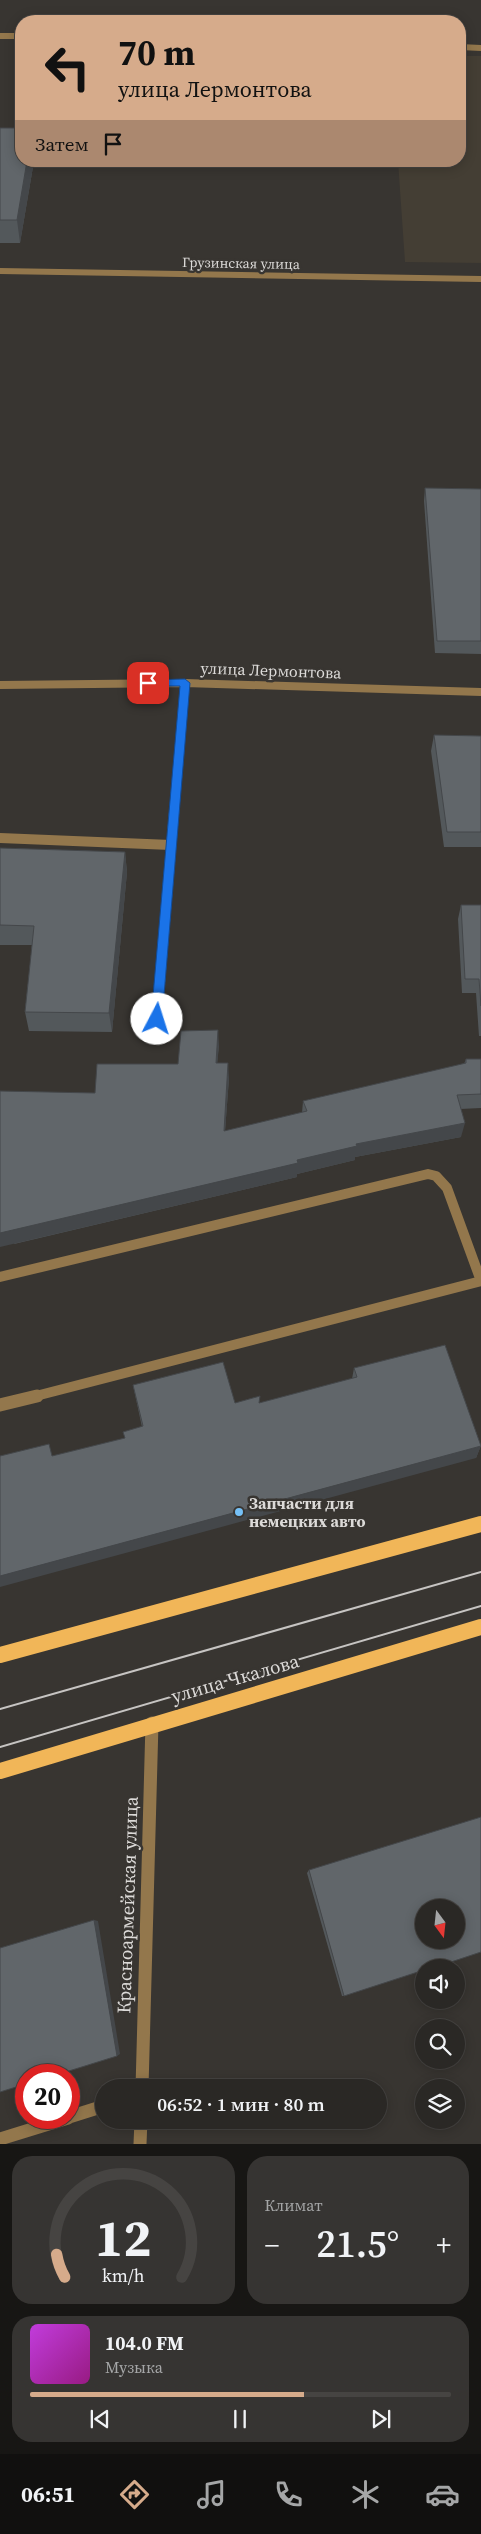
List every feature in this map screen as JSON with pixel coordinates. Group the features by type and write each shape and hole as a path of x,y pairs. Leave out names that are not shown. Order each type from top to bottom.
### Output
{"main road":[{"path":"0,1655 481,1524"},
{"name":"улица Чкалова","path":"0,1771 481,1627"}],"street":[{"path":"0,36 15,36"},
{"path":"466,47 481,48"},
{"name":"Грузинская улица","path":"0,272 481,279"},
{"path":"157,1019 185,683"},
{"name":"улица Лермонтова","path":"0,685 185,683 481,692"},
{"path":"0,838 171,845"},
{"path":"0,1277 428,1174 436,1176 447,1188 481,1281 0,1405"},
{"name":"Красноармейская улица","path":"142,2079 152,1724"},
{"path":"80,2113 95,2109"},
{"path":"0,2139 31,2129"},
{"path":"140,2144 141,2129"}],"shaded area":[{"path":"466,56 481,56 481,263 405,262 398,167 466,167"}],"building":[{"path":"0,128 15,128 15,167 26,167 17,220 0,220"},
{"path":"425,488 481,489 481,641 437,641"},
{"path":"434,735 481,736 481,832 447,832"},
{"path":"0,848 125,852 109,1013 25,1012 34,926 0,925"},
{"path":"461,905 481,905 481,1006 479,979 465,979"},
{"path":"218,1030 216,1063 228,1063 224,1131 307,1111 303,1101 466,1063 466,1059 481,1059 481,1094 457,1095 465,1123 356,1144 357,1146 297,1160 298,1163 0,1233 0,1091 95,1093 97,1064 178,1064 181,1031"},
{"path":"445,1345 481,1446 0,1576 0,1456 49,1444 52,1456 125,1438 123,1432 143,1426 133,1385 223,1362 235,1403 260,1396 259,1403 357,1377 354,1368"},
{"path":"481,1817 481,1952 460,1959 415,1959 415,1973 344,1996 309,1870"},
{"path":"94,1920 117,2056 80,2068 80,2064 15,2064 15,2087 0,2092 0,1948"}],"tram line":[{"path":"0,1709 481,1572"},
{"path":"0,1747 481,1606"}],"place":[{"name":"Запчасти для немецких авто","path":"239,1512"}],"route":[{"path":"148,683 185,683 157,1019"}]}
